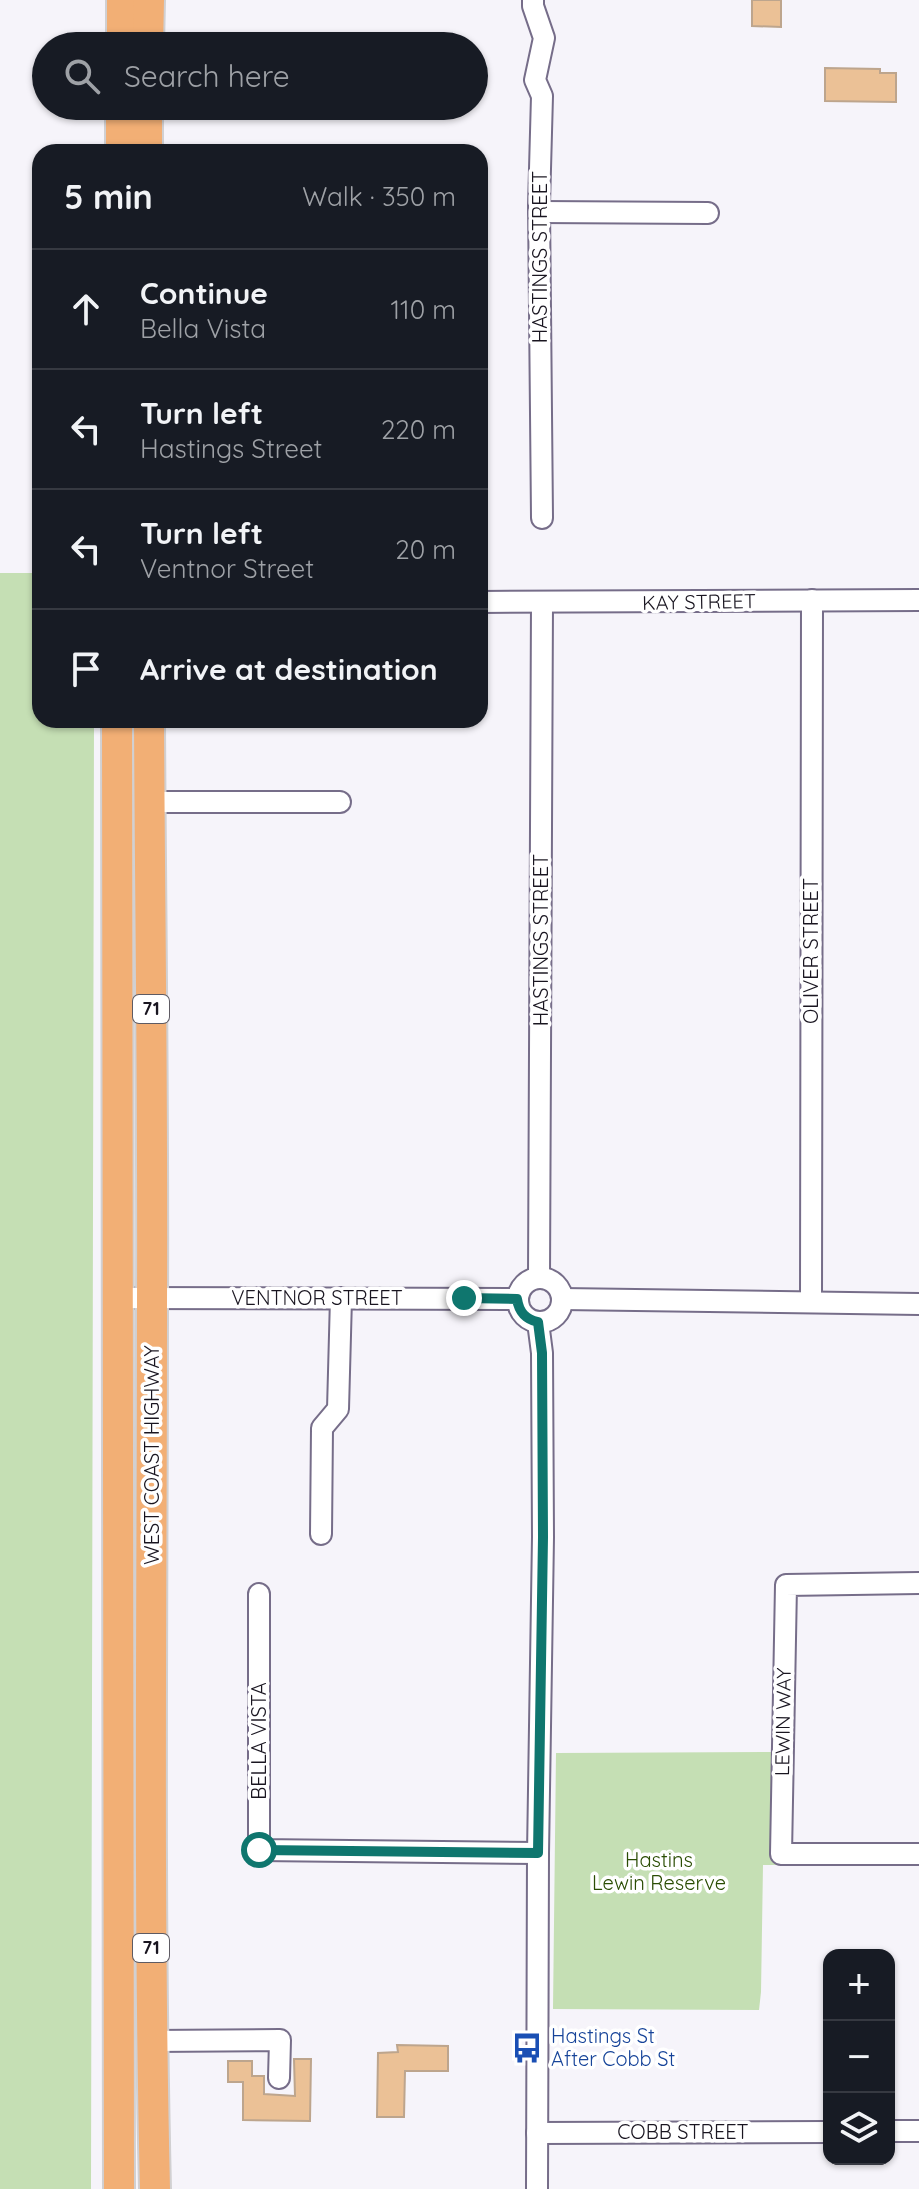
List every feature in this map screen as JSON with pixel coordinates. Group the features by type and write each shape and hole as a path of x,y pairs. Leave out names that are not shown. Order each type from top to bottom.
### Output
{"highway":[{"path":"122,0 122,32"},
{"path":"148,32 149,0"},
{"path":"121,120 121,144"},
{"path":"147,120 147,144"},
{"name":"WEST COAST HIGHWAY","path":"117,728 119,2189"},
{"name":"WEST COAST HIGHWAY","path":"149,728 152,2041 155,2189"},
{"path":"118,1743 137,1742 151,1707"}],"street":[{"name":"HASTINGS STREET","path":"533,0 544,38 535,80 542,96 539,212 542,518"},
{"path":"539,212 708,213"},
{"name":"OLIVER STREET","path":"811,1302 812,600"},
{"name":"KAY STREET","path":"488,602 919,600"},
{"name":"HASTINGS STREET","path":"539,1277 542,603"},
{"path":"150,802 340,802"},
{"path":"539,1277 554,1282 562,1299 561,1307 553,1318 538,1322 522,1314 517,1299 527,1281 539,1277"},
{"name":"VENTNOR STREET","path":"117,1298 517,1299"},
{"path":"321,1534 322,1428 338,1409 341,1298"},
{"path":"562,1299 919,1304"},
{"path":"537,2189 543,1521 542,1353 538,1322"},
{"name":"LEWIN WAY","path":"919,1583 786,1585 781,1854 919,1854"},
{"name":"BELLA VISTA","path":"259,1594 259,1850 538,1853"},
{"path":"152,2041 280,2040 279,2078"},
{"path":"895,2131 919,2131"},
{"name":"COBB STREET","path":"537,2133 823,2132"}],"green space":[{"path":"0,573 32,573 32,728 94,728 91,2189 0,2189"},
{"name":"Hastins Lewin Reserve","path":"777,1752 777,1865 763,1865 759,2010 553,2009 556,1753"}],"building":[{"path":"752,0 781,0 781,27 752,26"},
{"path":"825,68 880,69 880,73 896,73 896,102 825,101"},
{"path":"397,2045 448,2046 448,2071 405,2071 404,2117 377,2117 378,2053 398,2052"},
{"path":"294,2059 311,2059 310,2121 243,2120 243,2082 228,2082 228,2061 252,2061 252,2076 264,2076 264,2094 295,2096"}],"place":[{"name":"Hastings St After Cobb St","path":"527,2048"}],"route":[{"path":"259,1850 538,1853 543,1537 542,1353 538,1322 522,1314 517,1299 464,1298"}]}
